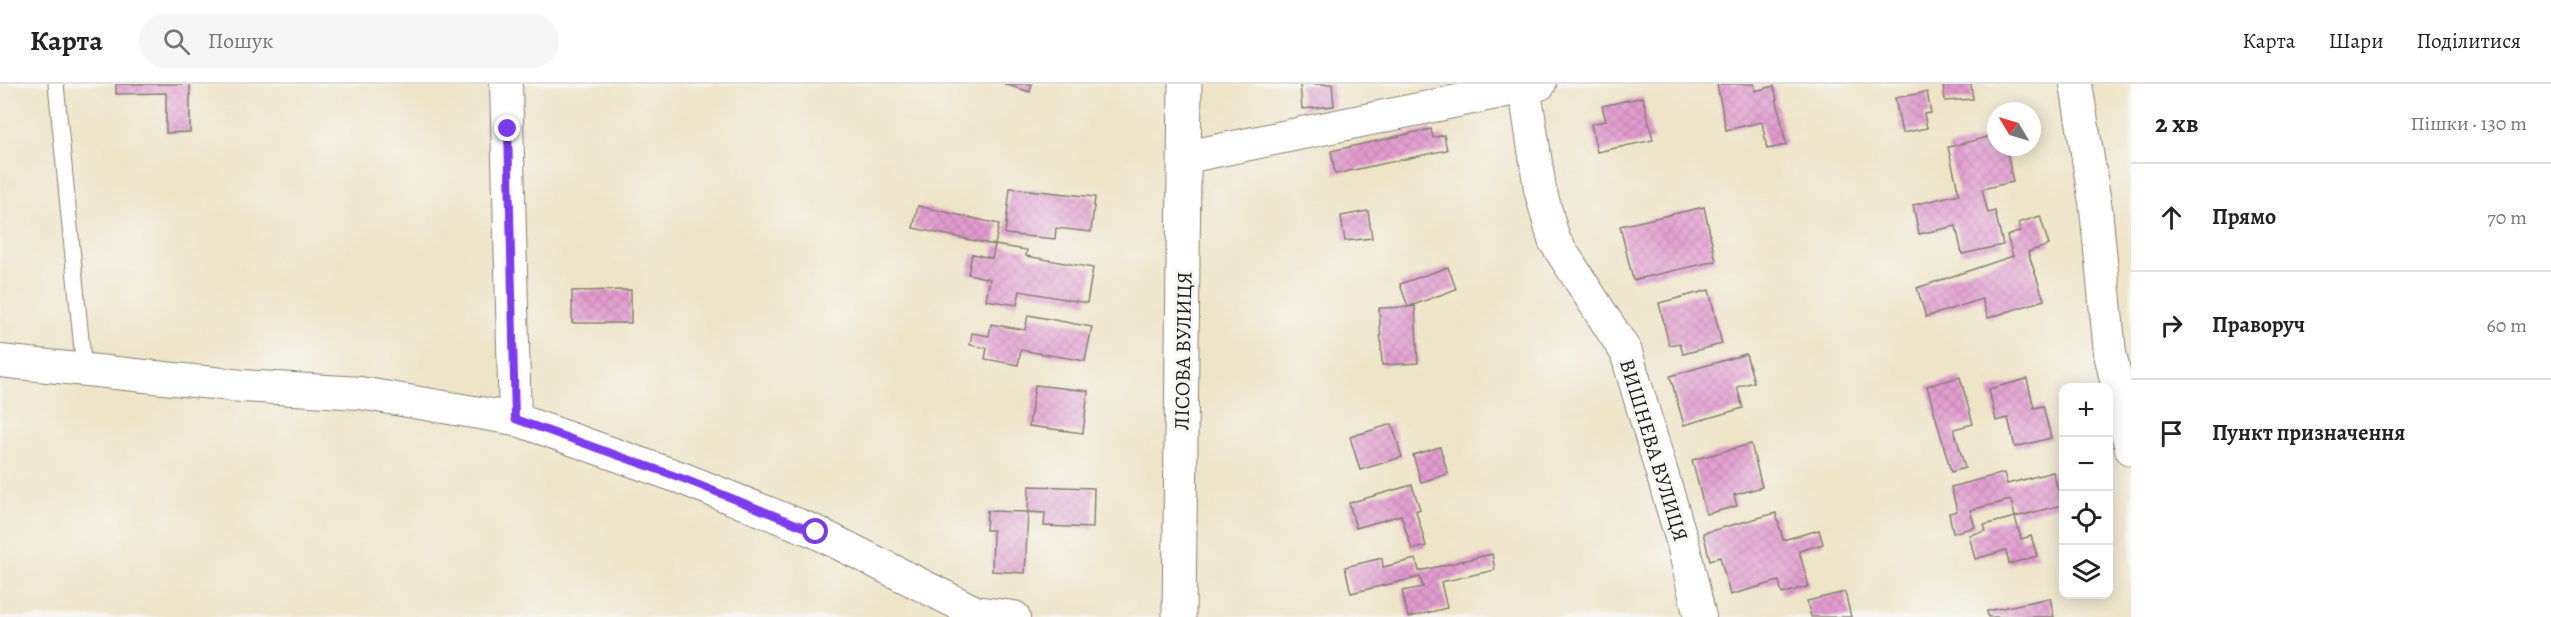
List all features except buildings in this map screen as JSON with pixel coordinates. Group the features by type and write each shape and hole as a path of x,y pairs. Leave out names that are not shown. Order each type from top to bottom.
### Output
{"street":[{"path":"506,84 515,419"},
{"name":"ЛІСОВА ВУЛИЦЯ","path":"1179,617 1186,157 1185,84"},
{"path":"2076,84 2096,209 2110,353 2131,449"},
{"path":"1186,157 1529,85"},
{"name":"ВИШНЕВА ВУЛИЦЯ","path":"1529,85 1540,189 1554,240 1626,352 1683,544 1700,617"},
{"path":"0,361 242,386 360,393 515,419 684,479 816,532 975,612 1014,617"}],"lane":[{"path":"56,84 84,370"}],"route":[{"path":"508,129 515,419 684,479 816,532"}]}
